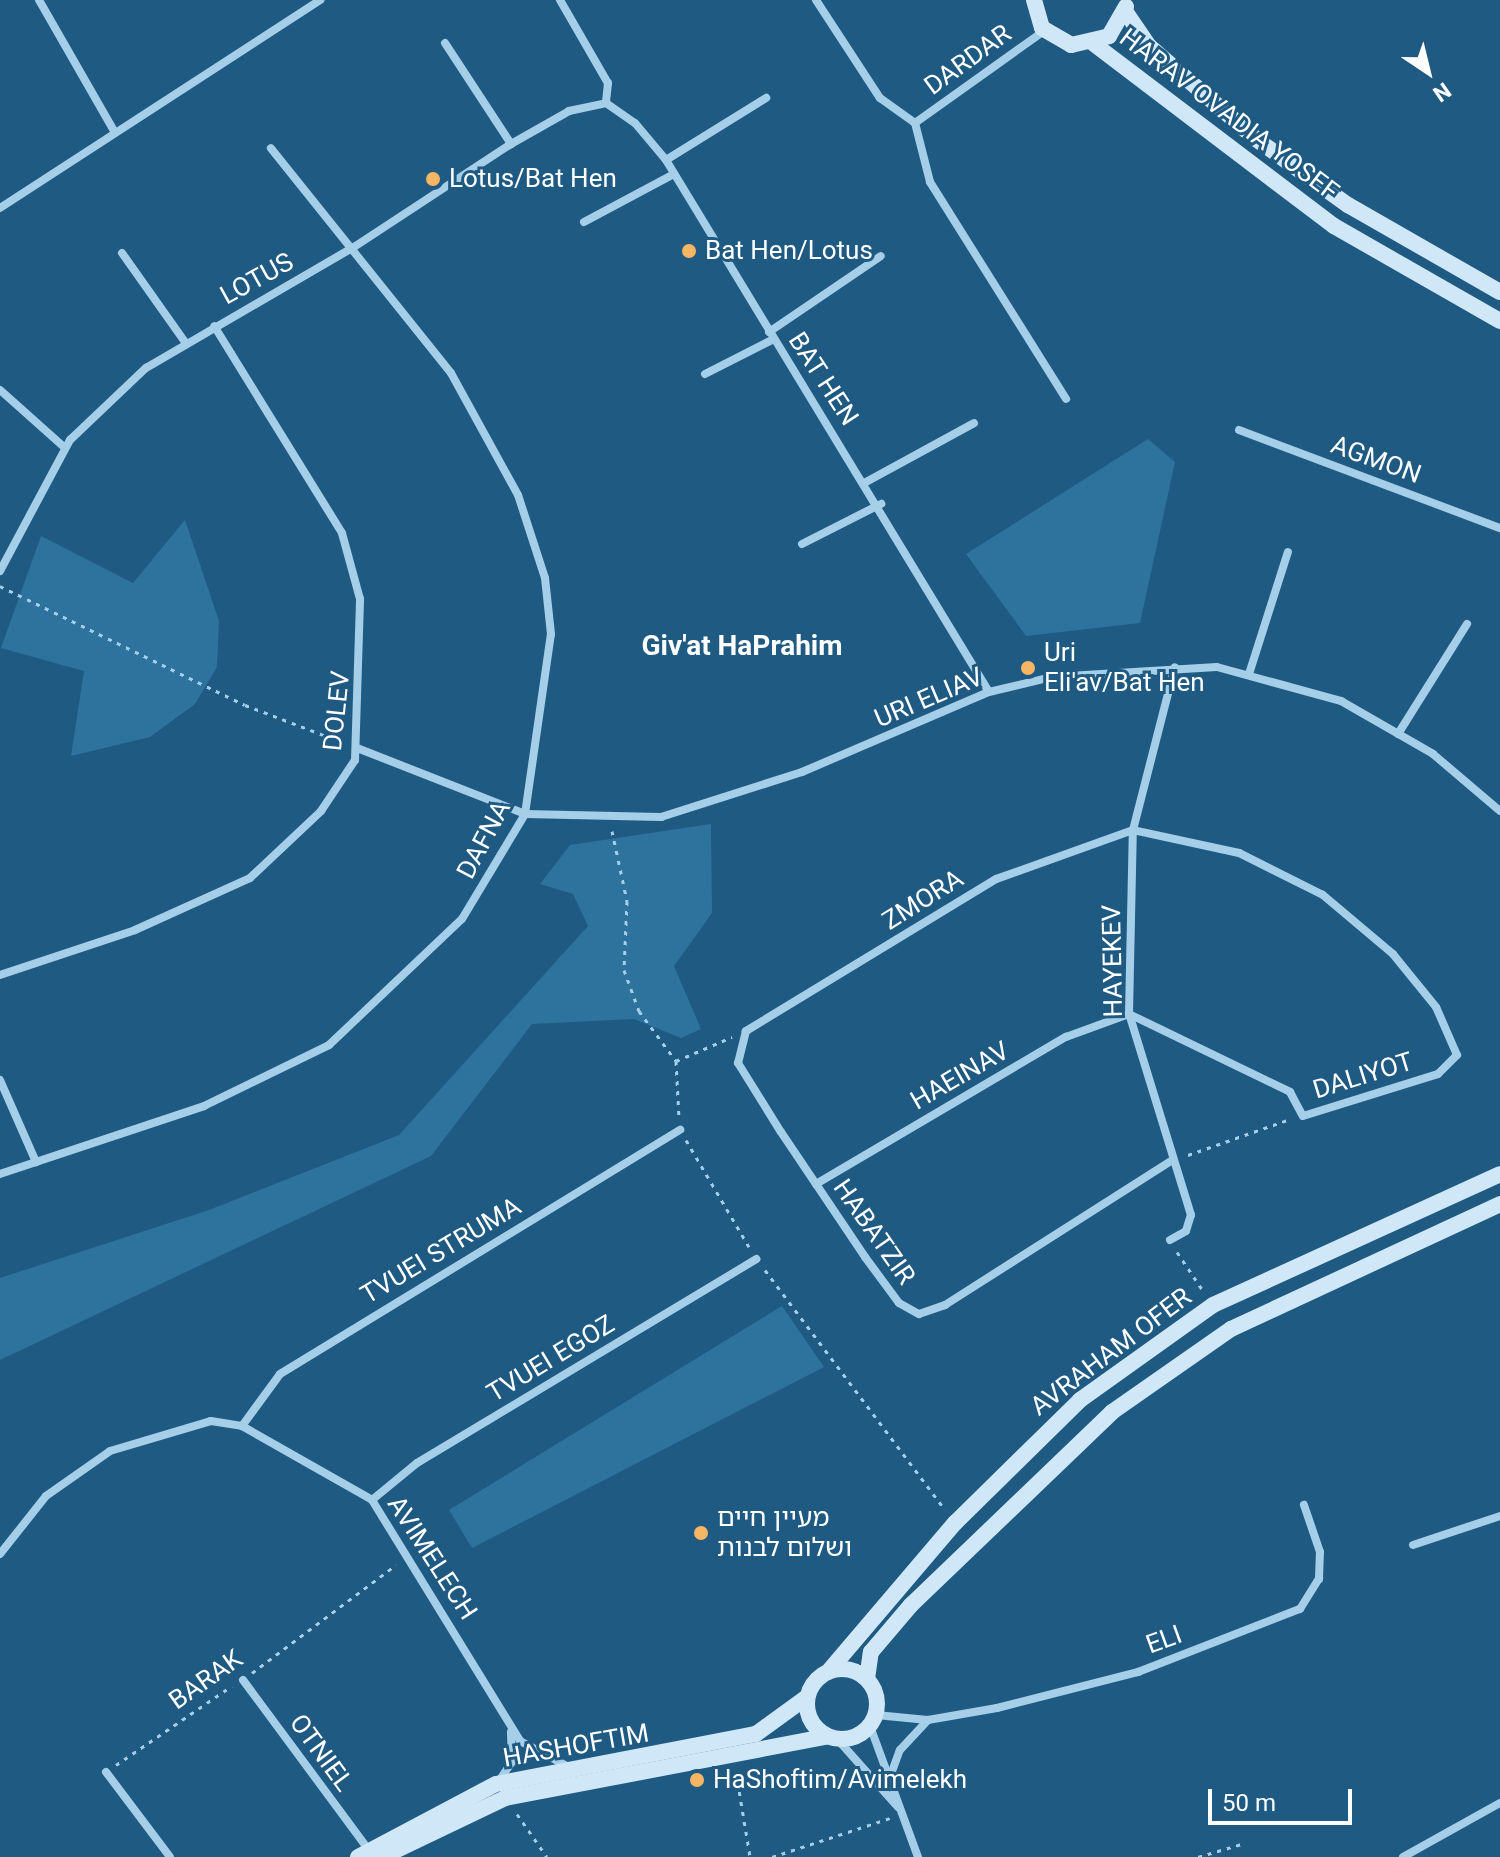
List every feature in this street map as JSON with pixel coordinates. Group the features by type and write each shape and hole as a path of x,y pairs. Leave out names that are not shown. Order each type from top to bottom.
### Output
{"street":[{"path":"39,0 113,129"},
{"path":"0,208 113,129 320,0"},
{"path":"560,0 608,83 606,103"},
{"path":"816,0 880,98 915,123 930,182 1066,399"},
{"path":"1034,0 1045,30 1071,45 1094,44 1126,5"},
{"name":"HARAV OVADIA YOSEF","path":"1126,5 1149,46 1256,139 1348,205 1500,292"},
{"name":"DARDAR","path":"915,123 1045,30"},
{"path":"445,43 511,144"},
{"name":"HARAV OVADIA YOSEF","path":"1094,44 1334,226 1500,321"},
{"path":"666,160 766,98"},
{"name":"LOTUS","path":"0,571 65,448 146,368 185,342 354,247 511,144 569,111 606,103"},
{"name":"BAT HEN","path":"606,103 666,160 771,336 881,504 989,692"},
{"name":"DAFNA","path":"0,1174 204,1106 329,1045 462,919 525,814 551,634 545,578 518,495 451,373 354,247 271,148"},
{"path":"584,222 674,174"},
{"path":"122,253 185,342"},
{"path":"705,374 771,336 881,256"},
{"name":"DOLEV","path":"0,975 149,924 250,878 321,811 357,748 360,599 342,533 214,326"},
{"path":"0,390 65,448"},
{"path":"866,482 974,423"},
{"name":"AGMON","path":"1239,430 1500,528"},
{"path":"802,544 881,504"},
{"path":"1249,674 1288,552"},
{"path":"1398,734 1467,624"},
{"name":"URI ELIAV","path":"357,748 525,814 661,817 730,800 989,692 1052,677 1175,667 1249,674 1341,701 1398,734 1500,811"},
{"name":"HAYEKEV","path":"1170,1240 1186,1231 1191,1215 1129,1014 1133,830 1175,667"},
{"name":"ZMORA","path":"746,1031 996,879 1133,830"},
{"name":"DALIYOT","path":"1129,1014 1290,1092 1303,1116 1438,1074 1457,1055 1456,1041 1393,954 1323,895 1239,853 1133,830"},
{"name":"HAEINAV","path":"816,1184 1066,1037 1129,1014"},
{"name":"HABATZIR","path":"746,1031 738,1063 816,1184 899,1303 919,1314 1173,1160"},
{"path":"0,1080 36,1162"},
{"name":"TVUEI STRUMA","path":"242,1426 280,1374 680,1130"},
{"name":"AVRAHAM OFER","path":"828,1672 955,1523 1080,1400 1213,1305 1500,1174"},
{"name":"AVRAHAM OFER","path":"867,1679 871,1652 911,1605 1112,1412 1231,1329 1500,1204"},
{"name":"TVUEI EGOZ","path":"372,1500 417,1463 756,1259"},
{"name":"AVIMELECH","path":"0,1554 46,1496 110,1451 196,1424 242,1426 372,1500 411,1554 510,1727 542,1758 578,1766"},
{"name":"ELI","path":"873,1720 928,1720 1138,1672 1300,1609 1319,1579 1320,1552 1304,1505"},
{"path":"1413,1545 1500,1516"},
{"path":"903,1814 832,1738 810,1719 807,1697 828,1672 849,1670 867,1679 873,1720 918,1857"},
{"name":"OTNIEL","path":"243,1680 369,1854"},
{"name":"HASHOFTIM","path":"369,1854 500,1791 578,1766 756,1734 807,1697"},
{"path":"832,1738 873,1720"},
{"path":"890,1778 900,1750 928,1720"},
{"path":"500,1791 512,1762 510,1727"},
{"name":"HASHOFTIM","path":"500,1791 737,1757 832,1738"},
{"path":"106,1772 170,1857"},
{"path":"1403,1857 1500,1803"}],"path":[{"path":"0,586 245,705 357,748"},
{"path":"609,816 627,901 624,970 639,1011 676,1061 680,1130 756,1259 955,1523"},
{"path":"676,1061 746,1031"},
{"path":"1173,1160 1303,1116"},
{"path":"1170,1240 1213,1305"},
{"name":"BARAK","path":"106,1772 243,1680 411,1554"},
{"path":"737,1757 750,1857"},
{"path":"500,1791 547,1857"},
{"path":"772,1857 903,1814"},
{"path":"1198,1857 1245,1843"}],"shaded area":[{"path":"1148,439 1175,462 1140,623 1026,636 966,554"},
{"path":"185,520 219,621 217,667 195,704 150,737 71,756 84,671 1,648 41,536 133,583"},
{"path":"711,824 712,913 674,966 701,1029 681,1038 634,1019 532,1024 431,1156 0,1360 0,1278 209,1210 399,1135 588,926 573,894 540,884 570,845"},
{"path":"782,1306 824,1367 472,1548 449,1510"}],"place":[{"name":"Lotus/Bat Hen","path":"433,179"},
{"name":"Bat Hen/Lotus","path":"689,251"},
{"name":"Uri Eli'av/Bat Hen","path":"1028,668"},
{"name":"מעיין חיים ושלום לבנות","path":"701,1533"},
{"name":"HaShoftim/Avimelekh","path":"697,1780"}],"district":[{"name":"Giv'at HaPrahim","path":"742,646"}]}
